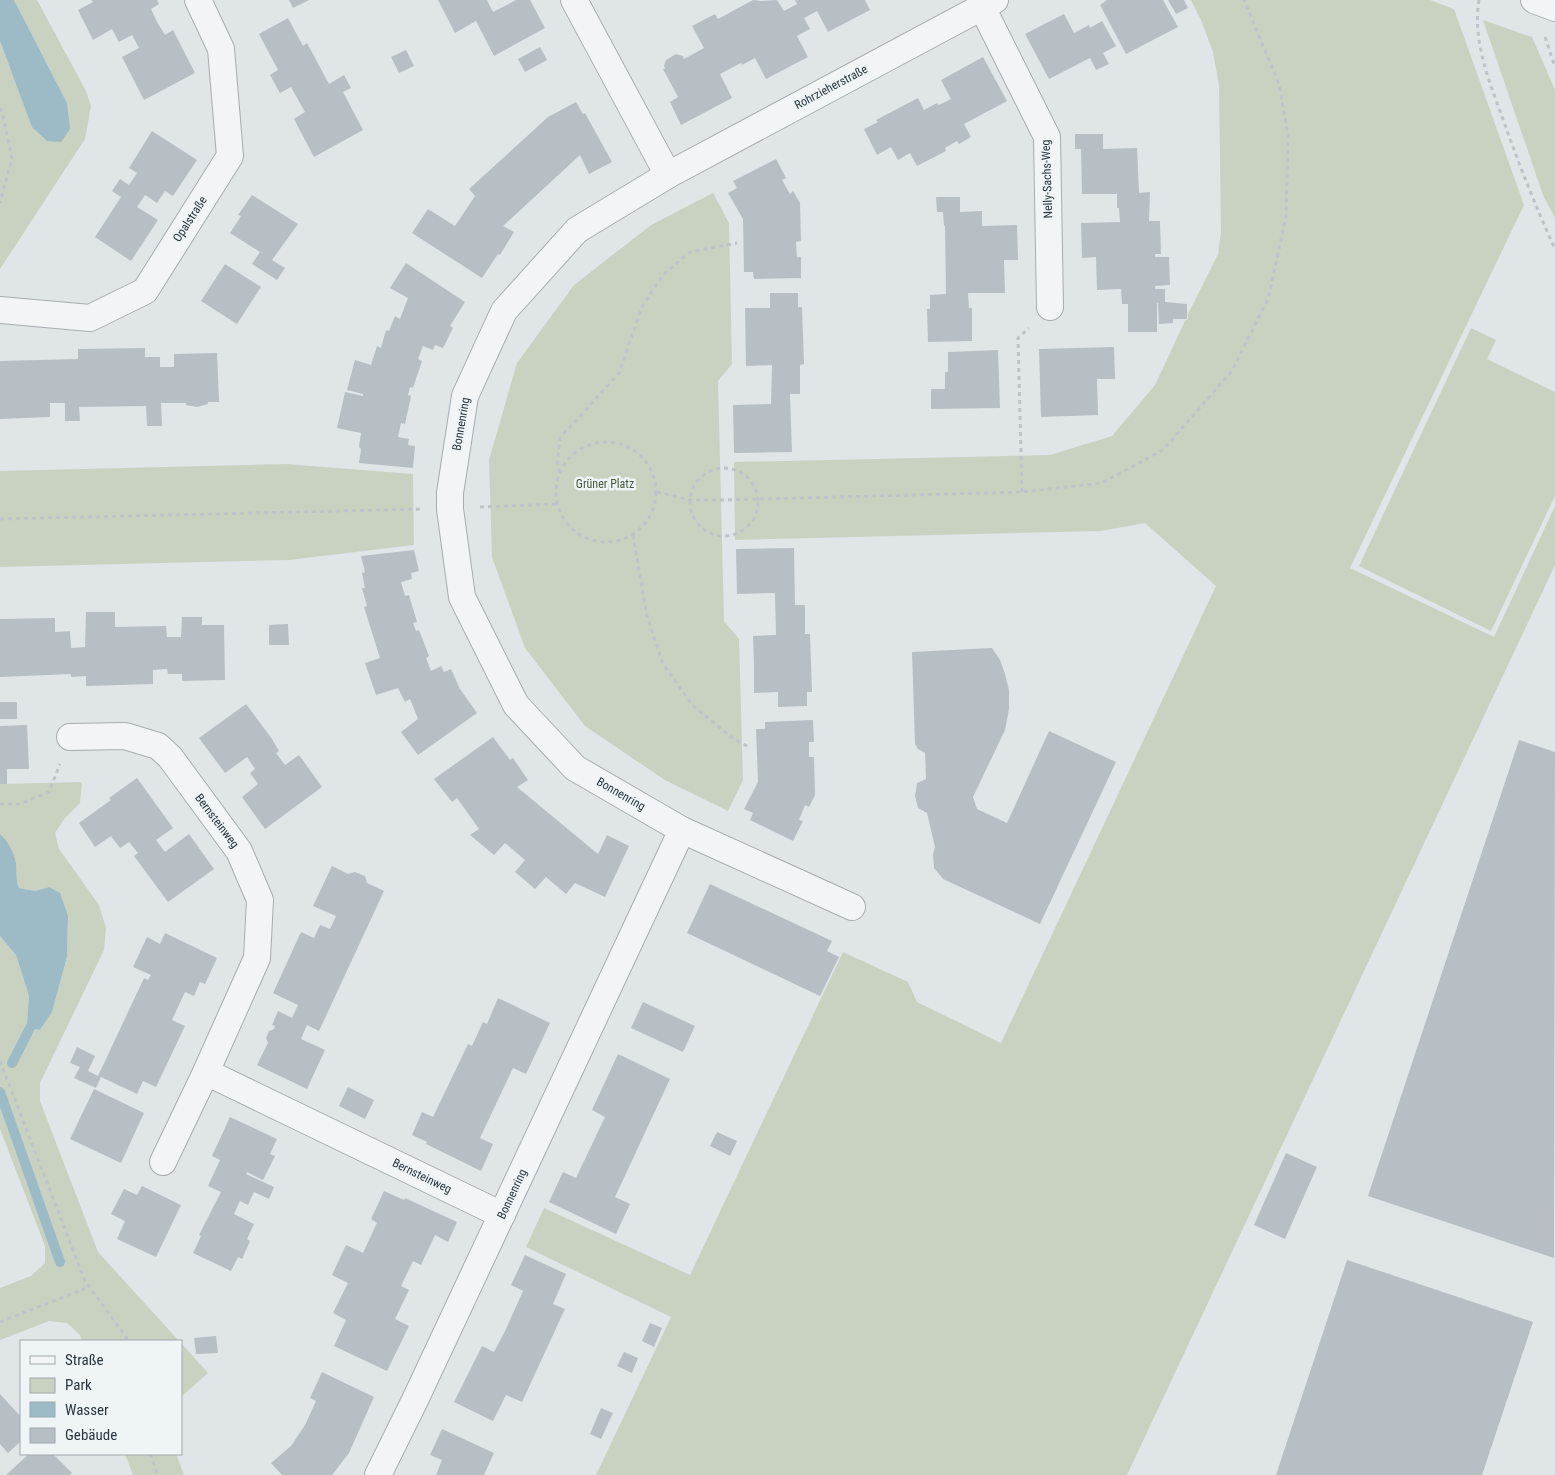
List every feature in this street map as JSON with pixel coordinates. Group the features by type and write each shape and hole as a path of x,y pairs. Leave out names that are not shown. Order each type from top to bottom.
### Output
{"street":[{"name":"Opalstraße","path":"0,310 90,318 145,291 230,156 221,49 198,0"},
{"path":"574,0 668,175"},
{"path":"1534,0 1555,8"},
{"name":"Rohrzieherstraße","path":"668,175 988,3"},
{"name":"Nelly-Sachs-Weg","path":"988,3 1047,136 1050,307"},
{"name":"Bonnenring","path":"668,175 577,230 504,310 465,396 450,492 450,509 462,597 516,705 575,768 682,830 852,907"},
{"name":"Bernsteinweg","path":"70,737 126,736 158,746 170,757 239,851 260,900 257,958 163,1162"},
{"name":"Bonnenring","path":"378,1475 682,830"},
{"name":"Bernsteinweg","path":"206,1072 502,1215"}],"path":[{"path":"657,492 690,500 1022,492 1102,482 1163,450 1232,371 1268,299 1286,217 1288,136 1279,84 1244,0"},
{"path":"1479,0 1477,29 1487,71 1525,180 1555,249"},
{"path":"0,108 12,158 0,203"},
{"path":"560,472 557,466 560,438 619,373 642,307 662,276 690,252 736,244"},
{"path":"1022,492 1018,338 1050,307"},
{"path":"599,442 616,442 632,449 646,460 654,475 657,492 654,509 646,524 633,535 619,541 603,542 588,539 574,531 563,519 557,504 556,488 560,472 569,458 583,447 599,442"},
{"path":"725,468 744,474 751,481 758,499 752,520 746,528 737,533 727,535 715,534 704,530 696,522 691,512 690,500 697,480 705,473 725,468"},
{"path":"0,519 450,509 557,504"},
{"path":"633,535 647,616 663,664 693,706 734,739 749,747"},
{"path":"0,804 20,804 49,792 70,737"},
{"path":"0,1061 89,1288 127,1340"},
{"path":"0,1322 89,1288"},
{"path":"150,1455 158,1475"}],"green space":[{"path":"14,0 37,0 86,91 91,106 85,139 0,269 0,41 10,68 67,103"},
{"path":"1191,0 1430,0 1454,9 1524,205 1350,568 1494,637 1555,506 1555,565 1127,1475 596,1475 671,1317 526,1247 544,1208 690,1275 843,952 908,982 917,1002 1001,1043 1216,586 1145,523 1101,531 735,540 734,462 1050,455 1112,436 1155,385 1218,254 1221,232 1219,85 1213,52"},
{"path":"1483,20 1532,37 1555,90 1555,218 1543,195"},
{"name":"Grüner Platz","path":"713,193 729,223 732,364 718,381 724,621 739,639 743,780 728,811 665,780 585,726 525,648 492,557 489,460 517,363 574,285 651,225"},
{"path":"1471,328 1496,340 1487,359 1555,392 1555,496 1491,631 1359,566"},
{"path":"286,464 413,474 414,545 289,560 0,567 0,471"},
{"path":"82,782 80,803 65,818 55,833 59,849 99,905 106,928 104,950 40,1083 40,1101 98,1252 178,1340 82,1340 80,1335 67,1323 49,1321 0,1340 0,1288 31,1276 45,1263 45,1246 0,1129 0,936 16,955 29,996 28,1028 40,1030 52,1012 67,957 68,916 49,887 35,891 19,888 16,880 16,862 0,834 0,784"},
{"path":"182,1344 208,1373 182,1396"},
{"path":"125,1455 176,1455 184,1475 133,1475"}],"water":[{"path":"0,0 14,0 67,103 70,129 61,142 47,141 32,127 0,41"},
{"path":"0,834 14,855 19,888 35,891 49,887 60,893 68,916 67,957 52,1012 40,1030 29,1028 27,1023 29,996 16,955 0,936"}],"building":[{"path":"91,0 157,0 159,4 151,9 157,22 165,35 173,30 195,73 144,100 122,57 139,48 132,35 119,42 112,29 93,40 78,10 93,2"},
{"path":"289,0 309,0 293,8"},
{"path":"438,0 487,0 493,12 516,0 530,0 545,28 494,56 476,21 455,33"},
{"path":"753,0 777,0 784,11 797,4 795,0 865,0 870,10 828,32 817,11 804,18 810,29 797,36 808,57 766,79 755,58 720,74 732,98 681,125 670,102 678,97 663,69 665,69 666,60 676,54 683,56 684,59 704,48 692,26 715,14 718,19"},
{"path":"1107,0 1163,0 1178,27 1126,54 1100,5"},
{"path":"1168,0 1184,0 1188,8 1176,14"},
{"path":"1064,14 1074,33 1089,25 1090,28 1102,21 1116,46 1103,53 1109,64 1096,70 1090,58 1049,79 1025,34"},
{"path":"288,18 303,46 307,43 329,84 344,75 351,88 343,92 363,130 314,157 294,119 305,112 291,87 280,93 270,75 278,70 259,34"},
{"path":"540,47 547,60 525,72 518,59"},
{"path":"406,50 414,66 399,73 391,57"},
{"path":"983,57 1007,101 964,124 971,137 959,144 957,141 945,148 946,151 917,166 910,153 898,160 891,147 877,155 864,129 878,122 876,120 918,98 924,110 937,103 939,105 951,99 941,80"},
{"path":"576,102 583,114 585,113 612,162 589,174 580,155 503,226 514,232 500,255 498,254 482,278 412,233 428,209 455,226 475,196 469,189 548,117"},
{"path":"152,131 197,160 173,196 165,191 157,203 145,195 137,207 158,220 131,261 95,237 121,197 112,191 120,179 129,185 137,173 129,168"},
{"path":"1075,134 1103,134 1103,149 1137,148 1139,193 1150,192 1149,221 1160,221 1161,254 1155,254 1155,257 1169,257 1170,285 1155,286 1155,289 1165,289 1165,302 1187,304 1187,319 1173,319 1173,323 1159,324 1157,303 1157,332 1128,332 1128,304 1122,304 1121,289 1097,290 1096,257 1082,258 1081,223 1120,222 1119,208 1117,208 1117,194 1082,194 1081,149 1075,149"},
{"path":"776,159 786,178 782,180 790,194 793,191 800,203 801,241 796,242 797,257 801,257 801,278 754,279 753,272 744,272 743,219 728,193 737,188 733,181"},
{"path":"252,195 298,224 272,260 285,268 277,280 252,264 260,252 230,233 241,216 238,215"},
{"path":"936,197 960,197 960,212 982,211 982,226 1017,225 1018,260 1004,260 1005,293 968,293 969,308 972,308 972,341 928,342 927,309 930,309 930,295 946,294 945,226 943,212 937,212"},
{"path":"406,263 465,302 450,326 453,328 443,348 435,345 433,350 423,346 418,359 422,361 413,388 410,387 408,395 411,396 405,424 401,423 398,437 409,439 408,445 415,446 413,468 359,463 361,433 337,428 345,392 363,396 363,394 347,390 355,360 371,365 377,346 381,348 386,330 389,331 395,316 400,319 408,298 390,288"},
{"path":"225,264 261,287 237,324 201,301"},
{"path":"770,293 798,293 798,307 802,307 804,364 800,365 800,394 790,394 792,452 734,453 733,405 771,404 772,365 746,366 745,308 770,308"},
{"path":"1114,347 1115,379 1097,379 1098,415 1041,417 1039,349"},
{"path":"145,348 145,357 160,357 160,367 174,367 174,354 217,353 219,402 208,402 208,404 197,407 186,405 186,403 161,403 162,426 147,426 146,406 79,407 80,421 65,421 65,403 50,403 50,417 0,419 0,361 78,359 78,349"},
{"path":"998,350 1000,408 931,409 931,389 945,389 945,372 948,372 948,352"},
{"path":"794,548 795,605 805,605 805,634 810,634 812,692 807,692 807,706 778,707 778,692 754,693 753,636 776,635 775,593 737,594 736,549"},
{"path":"414,550 419,571 411,573 412,579 401,582 405,596 409,595 417,622 413,623 416,631 419,630 429,656 426,658 431,671 441,666 444,672 451,669 460,689 477,713 418,755 401,732 418,719 410,699 405,702 398,688 376,695 365,663 380,658 364,607 367,606 362,588 365,588 362,573 365,572 361,556"},
{"path":"86,612 115,612 115,627 166,626 167,637 181,637 182,617 202,617 202,625 224,625 225,680 182,681 182,674 168,674 167,669 153,670 153,684 86,686 86,676 71,677 71,674 0,677 0,619 55,618 55,632 70,631 71,648 85,647"},
{"path":"288,624 289,645 269,645 269,625"},
{"path":"992,648 1000,660 1005,674 1009,690 1009,709 1005,730 973,797 977,809 1007,823 1049,731 1116,762 1040,924 943,879 934,868 933,855 935,847 927,813 918,808 915,796 917,783 926,779 925,753 918,749 915,744 912,652"},
{"path":"0,702 17,702 17,719 0,719"},
{"path":"246,704 272,739 279,751 276,753 285,765 299,755 322,787 265,829 242,797 258,784 250,773 255,769 247,757 225,773 199,738"},
{"path":"813,720 814,742 809,742 809,757 814,757 815,795 809,807 805,805 799,820 803,821 793,841 750,820 753,813 744,809 758,782 756,729 765,729 765,722"},
{"path":"27,725 29,769 7,769 7,784 0,784 0,726"},
{"path":"493,737 510,760 513,758 528,780 517,787 598,854 607,835 629,846 605,897 575,883 566,894 546,877 535,889 515,872 525,860 505,843 494,855 470,835 479,829 457,798 452,802 434,779"},
{"path":"1519,740 1555,752 1554,1258 1368,1196"},
{"path":"137,778 173,828 156,840 165,852 189,834 214,869 168,902 134,856 138,853 129,842 120,848 111,836 95,847 79,823"},
{"path":"332,866 348,874 355,872 365,876 367,883 384,891 319,1031 307,1025 301,1039 325,1050 307,1089 257,1065 268,1043 266,1038 269,1031 274,1029 275,1026 272,1025 278,1011 292,1018 298,1005 273,993 301,932 314,938 320,925 330,929 336,916 313,906"},
{"path":"710,884 832,941 827,951 839,957 820,996 687,933"},
{"path":"165,933 217,958 205,984 200,982 194,996 185,992 172,1020 185,1026 156,1087 143,1081 137,1094 101,1077 96,1088 74,1078 80,1067 70,1063 77,1047 95,1056 88,1071 98,1076 144,978 148,980 151,975 133,967 147,937 160,944"},
{"path":"498,998 550,1023 526,1074 513,1068 480,1138 493,1144 481,1171 426,1144 427,1142 412,1135 422,1112 433,1117 468,1044 472,1046 483,1022 487,1024"},
{"path":"643,1002 695,1026 683,1052 631,1028"},
{"path":"618,1054 670,1079 615,1197 630,1204 616,1234 549,1202 563,1172 576,1178 605,1117 592,1110"},
{"path":"348,1087 374,1100 365,1119 339,1106"},
{"path":"94,1089 144,1113 121,1163 70,1139"},
{"path":"230,1117 277,1139 270,1154 275,1156 263,1180 247,1172 246,1174 274,1187 269,1199 254,1192 248,1205 240,1201 234,1214 254,1224 247,1239 250,1241 242,1259 238,1257 231,1271 193,1253 201,1236 199,1235 221,1192 208,1186 220,1160 212,1156"},
{"path":"717,1132 737,1141 730,1156 710,1146"},
{"path":"1286,1153 1317,1167 1285,1239 1254,1225"},
{"path":"142,1186 181,1205 156,1257 117,1239 125,1221 111,1214 124,1189 137,1195"},
{"path":"384,1191 404,1200 405,1198 457,1222 448,1242 435,1235 421,1265 413,1261 401,1286 409,1290 395,1319 409,1326 387,1371 334,1346 346,1320 333,1313 348,1283 332,1275 346,1245 363,1253 377,1223 371,1219"},
{"path":"525,1255 566,1274 553,1304 565,1309 522,1402 506,1395 493,1421 454,1402 482,1346 494,1352 505,1331 523,1291 511,1285"},
{"path":"1347,1260 1533,1322 1482,1475 1276,1475"},
{"path":"650,1323 662,1328 654,1347 642,1341"},
{"path":"216,1336 218,1353 196,1354 194,1338"},
{"path":"624,1352 638,1358 632,1373 617,1366"},
{"path":"322,1372 374,1397 349,1453 332,1475 282,1475 271,1463 291,1446 305,1425 316,1401 310,1398"},
{"path":"0,1394 20,1416 20,1442 8,1453 0,1444"},
{"path":"601,1408 613,1413 601,1439 590,1434"},
{"path":"442,1429 494,1453 484,1475 436,1475 442,1460 430,1455"},
{"path":"28,1455 54,1455 72,1473 70,1475 6,1475"}],"waterway":[{"path":"12,1063 30,1028"},
{"path":"0,1092 60,1262"}]}
